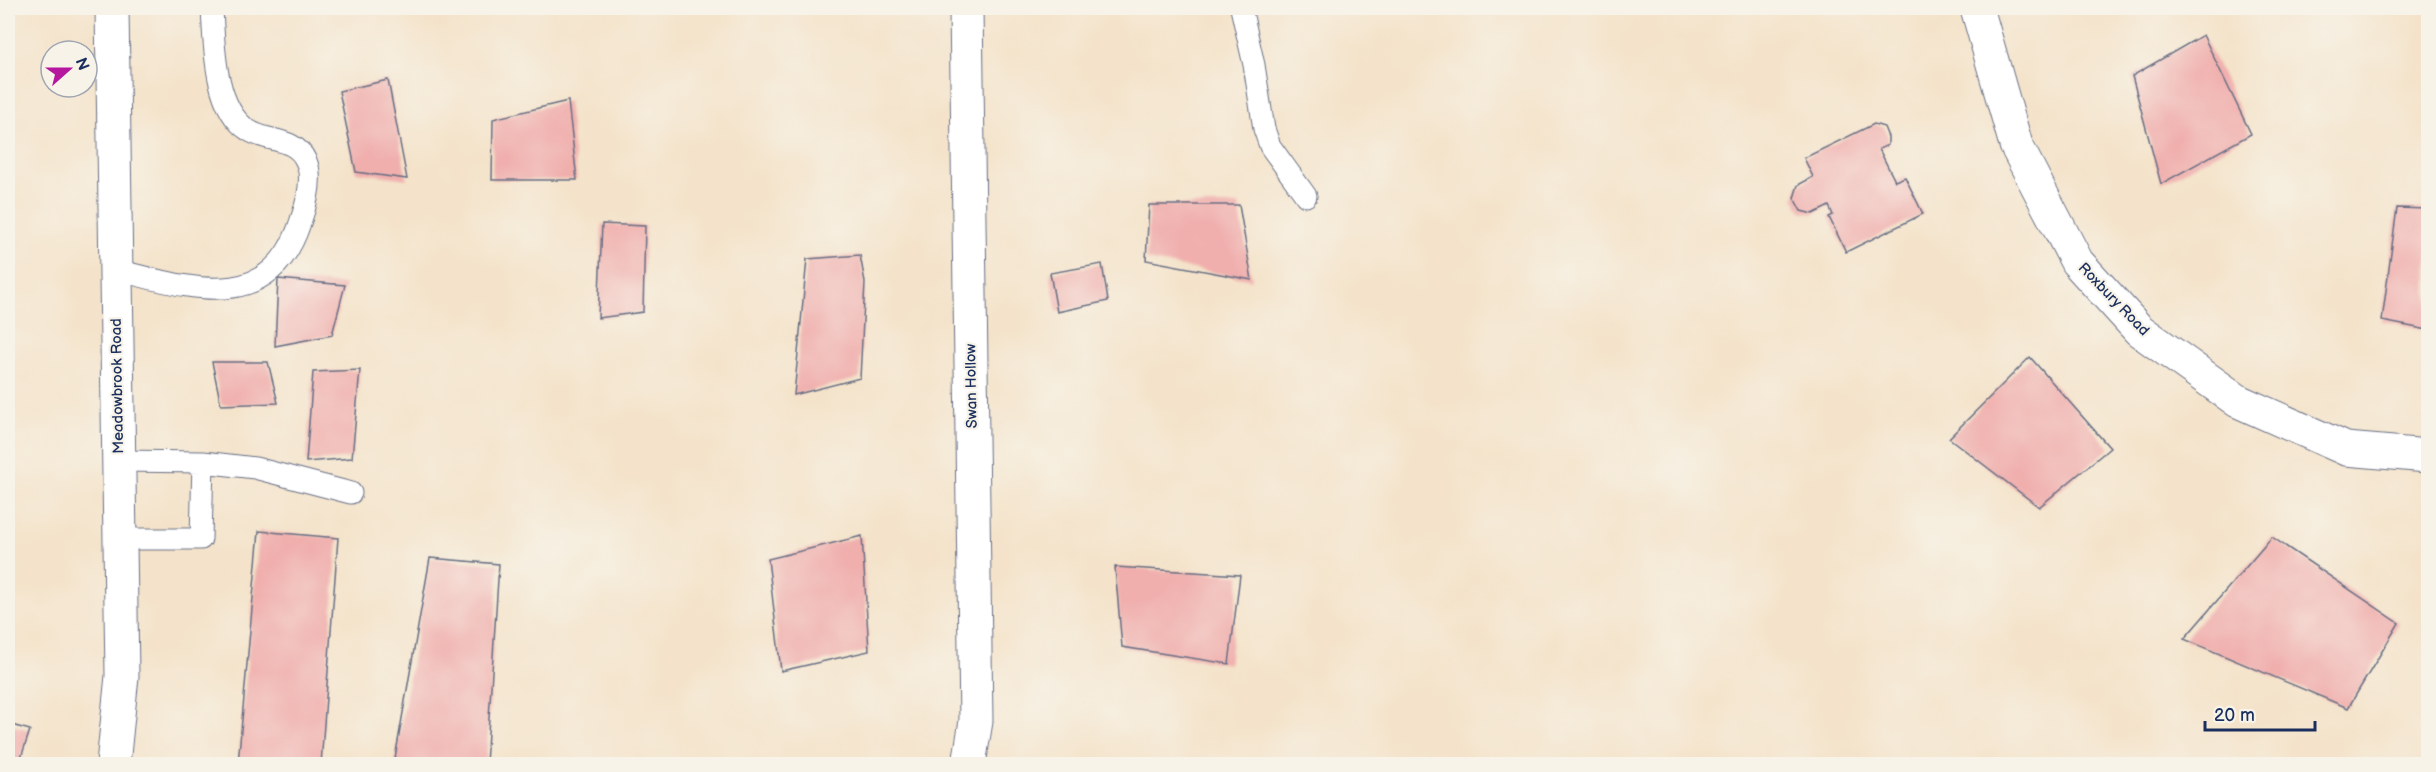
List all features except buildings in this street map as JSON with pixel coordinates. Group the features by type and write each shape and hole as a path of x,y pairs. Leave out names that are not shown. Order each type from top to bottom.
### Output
{"street":[{"name":"Meadowbrook Road","path":"112,8 122,676 113,765"},
{"name":"Swan Hollow","path":"966,8 976,721 969,765"},
{"name":"Roxbury Road","path":"1977,8 2016,146 2077,262 2139,330 2238,401 2270,416 2346,449 2428,456"}],"lane":[{"path":"116,270 180,285 212,289 248,284 267,276 292,246 307,198 309,174 307,162 300,151 284,141 249,131 233,115 220,82 212,8"},
{"path":"1241,8 1247,26 1267,138 1270,146 1306,196"},
{"path":"118,460 202,462 255,468 351,493"},
{"path":"119,539 201,539 202,462"}]}
